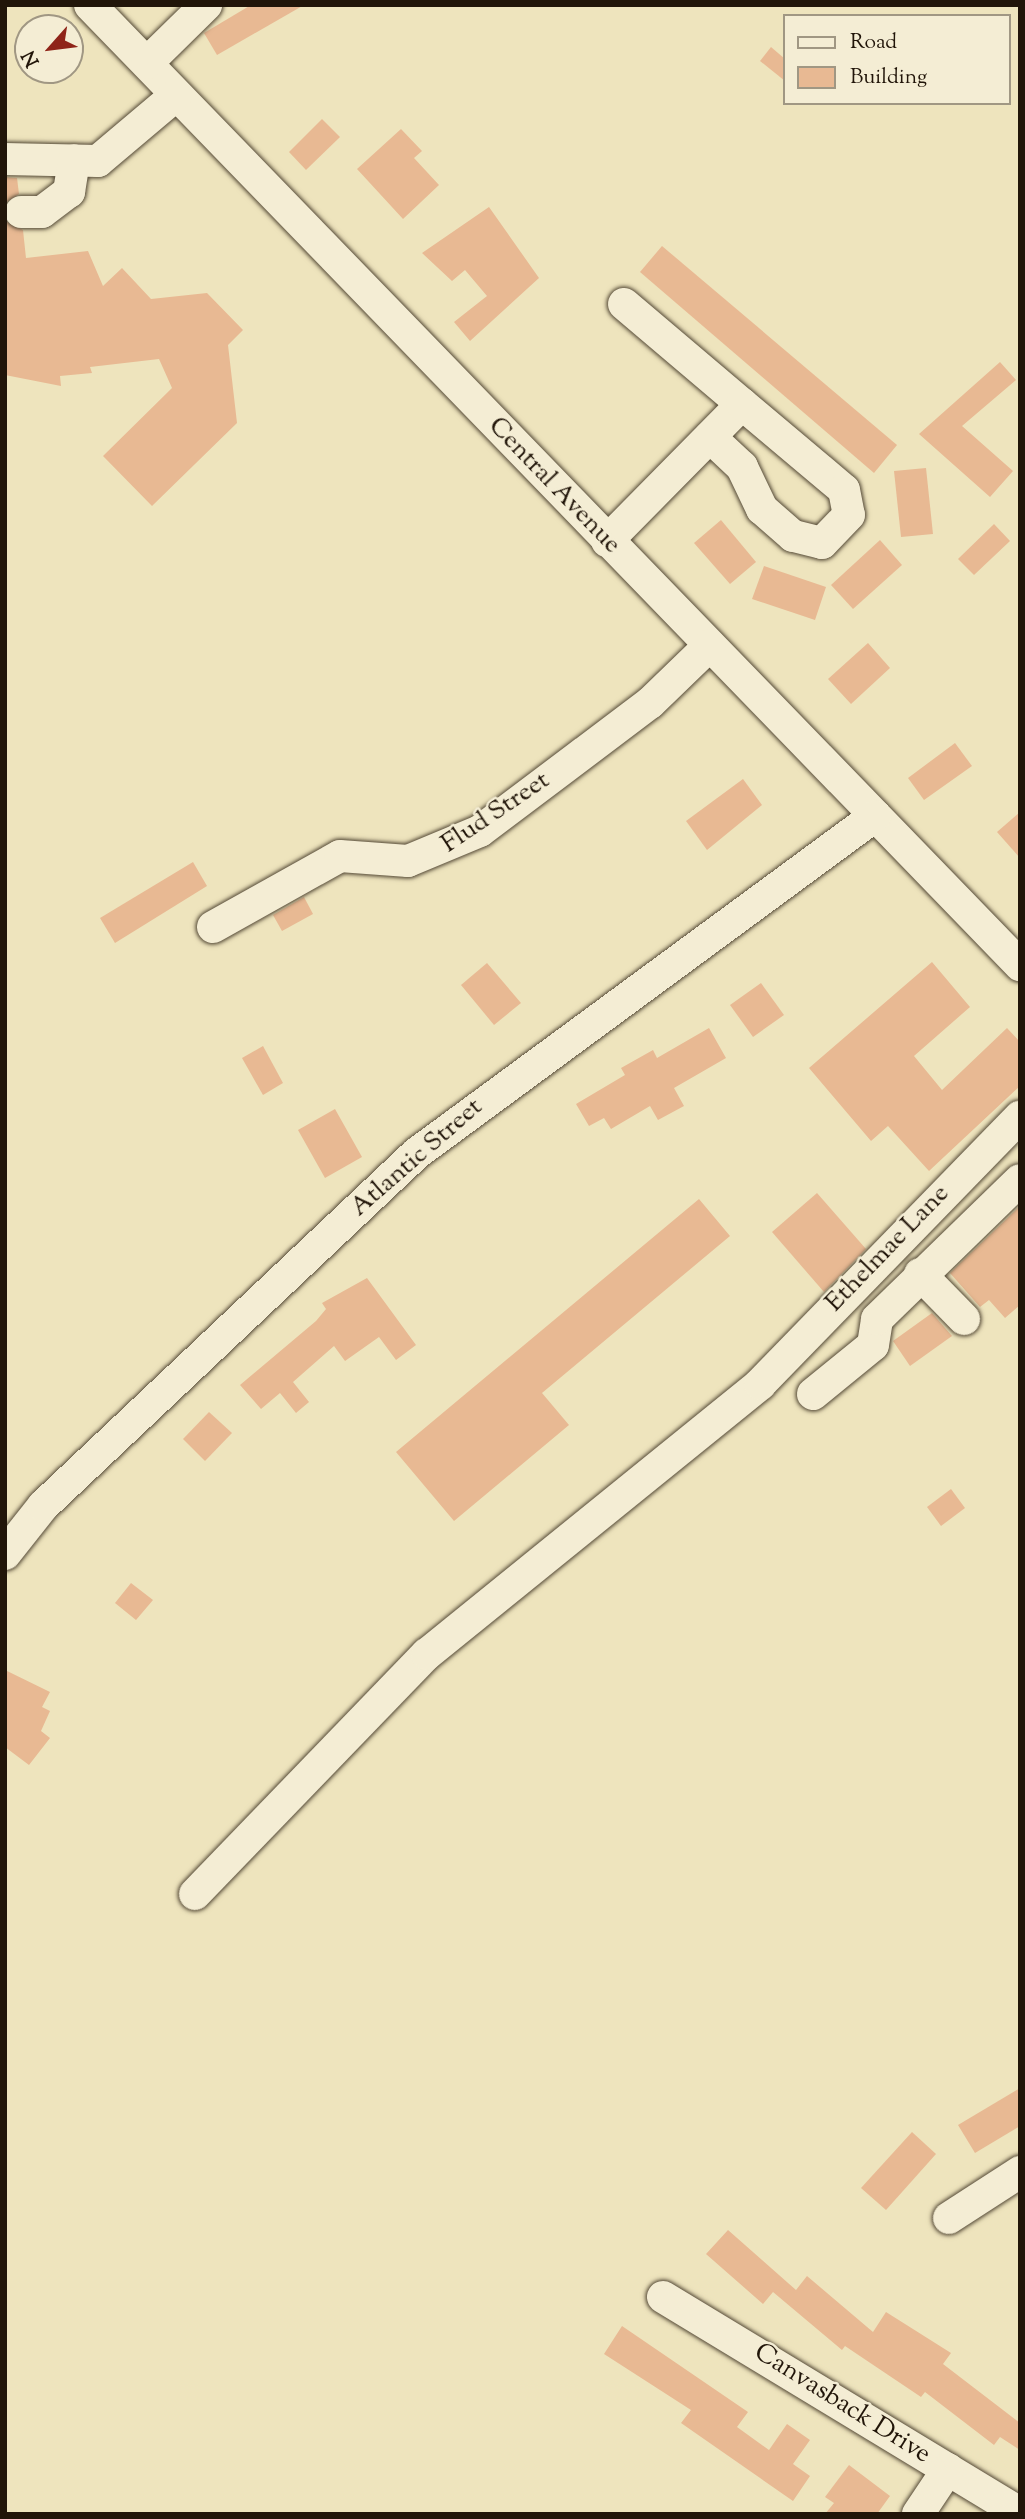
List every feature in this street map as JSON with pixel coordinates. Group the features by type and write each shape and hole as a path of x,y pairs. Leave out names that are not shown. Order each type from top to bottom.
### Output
{"street":[{"name":"Central Avenue","path":"90,5 1020,965"},
{"path":"146,63 206,5"},
{"path":"5,159 98,161 176,94"},
{"path":"21,212 42,212 69,192 74,160"},
{"path":"624,304 844,491 849,515 822,543 793,536 762,509 742,467 710,437"},
{"path":"607,541 742,404"},
{"name":"Flud Street","path":"213,927 340,856 408,861 480,831 650,703 710,645"},
{"name":"Atlantic Street","path":"5,1554 43,1506 417,1153 875,816"},
{"name":"Ethelmae Lane","path":"195,1894 427,1654 760,1384 1020,1117"},
{"path":"813,1394 873,1345 877,1319 920,1274 1020,1180"},
{"path":"920,1274 964,1319"},
{"path":"949,2218 1020,2172"},
{"name":"Canvasback Drive","path":"663,2297 1020,2513"},
{"path":"918,2514 948,2469"}],"building":[{"path":"251,5 304,5 217,55 204,33"},
{"path":"771,47 783,57 783,79 760,61"},
{"path":"322,119 340,137 306,170 289,152"},
{"path":"401,129 422,151 414,158 439,185 403,219 357,169"},
{"path":"5,177 17,178 19,194 5,203"},
{"path":"489,207 539,278 470,341 454,322 487,296 465,270 452,281 422,253"},
{"path":"5,221 23,230 26,258 88,251 103,286 122,268 151,299 207,293 243,330 228,345 237,423 152,506 103,456 172,388 159,359 90,367 92,373 60,376 61,386 5,375"},
{"path":"662,246 897,445 874,473 640,272"},
{"path":"1000,362 1016,380 962,426 1013,471 990,497 919,434"},
{"path":"926,468 933,534 901,537 894,471"},
{"path":"721,520 756,562 730,584 694,543"},
{"path":"994,524 1010,541 974,575 958,559"},
{"path":"880,540 902,565 853,609 831,585"},
{"path":"764,566 826,587 815,620 752,599"},
{"path":"868,643 890,668 851,704 828,679"},
{"path":"955,743 972,766 924,800 908,778"},
{"path":"743,779 762,805 707,850 686,821"},
{"path":"1020,812 1020,858 997,832"},
{"path":"193,862 207,886 115,943 100,918"},
{"path":"304,897 313,914 282,931 273,915"},
{"path":"932,962 970,1007 914,1056 942,1090 1007,1028 1020,1042 1020,1086 929,1171 888,1126 871,1141 809,1068"},
{"path":"487,963 521,1003 494,1025 461,985"},
{"path":"761,983 784,1015 753,1037 730,1005"},
{"path":"709,1028 726,1058 674,1088 684,1106 658,1120 650,1106 611,1129 604,1118 589,1126 576,1104 625,1075 621,1068 653,1050 657,1058"},
{"path":"263,1046 283,1083 263,1095 242,1058"},
{"path":"335,1109 362,1157 325,1178 298,1130"},
{"path":"817,1193 866,1249 824,1292 772,1232"},
{"path":"699,1199 730,1236 542,1393 569,1425 454,1521 396,1452"},
{"path":"1020,1206 1020,1305 1005,1318 989,1300 980,1307 950,1273"},
{"path":"367,1278 416,1345 396,1360 379,1337 345,1361 334,1346 293,1382 309,1402 296,1413 280,1393 261,1409 240,1385 316,1321 326,1309 322,1303"},
{"path":"932,1313 952,1336 910,1366 893,1341"},
{"path":"209,1412 232,1433 205,1461 183,1439"},
{"path":"951,1489 965,1508 941,1526 927,1507"},
{"path":"131,1583 153,1600 136,1620 115,1603"},
{"path":"5,1670 50,1692 42,1707 50,1711 41,1731 50,1738 29,1765 5,1747"},
{"path":"1020,2088 1020,2126 975,2153 958,2125"},
{"path":"912,2132 936,2154 886,2210 861,2188"},
{"path":"728,2230 796,2290 807,2276 873,2332 886,2312 951,2353 943,2364 1020,2423 1020,2450 1000,2437 994,2445 925,2392 921,2397 845,2346 842,2350 773,2292 763,2304 706,2254"},
{"path":"622,2326 748,2412 737,2427 769,2450 787,2424 810,2440 793,2464 810,2476 793,2501 681,2423 691,2410 604,2354"},
{"path":"849,2465 890,2496 877,2514 825,2514 834,2503 825,2497"}]}
